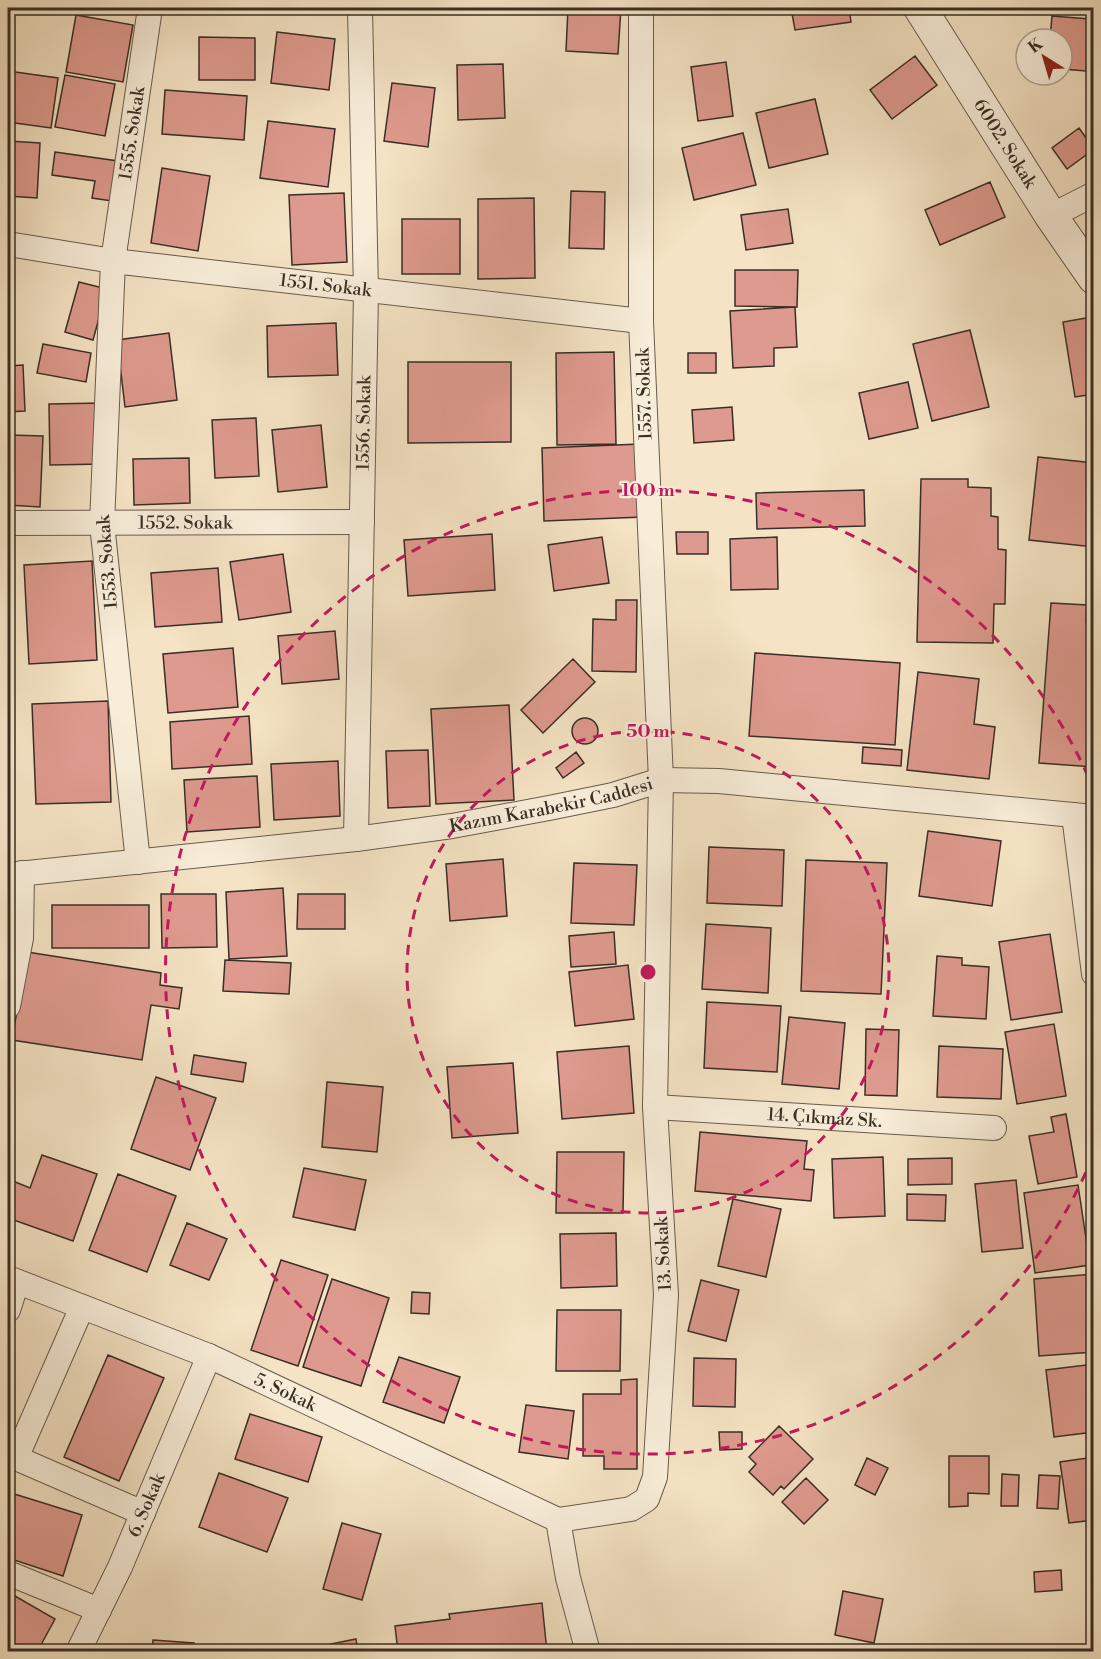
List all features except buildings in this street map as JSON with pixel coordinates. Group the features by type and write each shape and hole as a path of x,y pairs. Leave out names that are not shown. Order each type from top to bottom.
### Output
{"street":[{"name":"1555. Sokak","path":"113,261 150,8"},
{"name":"1556. Sokak","path":"356,839 366,292 360,8"},
{"name":"1557. Sokak","path":"641,8 641,321 661,780"},
{"name":"6002. Sokak","path":"920,8 1051,216 1094,278"},
{"path":"1051,216 1094,194"},
{"name":"1551. Sokak","path":"8,244 113,261 366,292 641,321"},
{"name":"1553. Sokak","path":"113,261 102,524 138,862"},
{"name":"1552. Sokak","path":"8,523 362,522"},
{"name":"Kazım Karabekir Caddesi","path":"15,874 356,839 452,826 613,795 661,780 719,781 1084,816"},
{"name":"13. Sokak","path":"558,1520 631,1509 647,1499 655,1477 666,1295 655,1107 661,780"},
{"path":"1084,816 1094,974"},
{"path":"8,1006 21,938 15,874"},
{"name":"14. Çıkmaz Sk.","path":"655,1107 994,1128"},
{"path":"8,1310 12,1280"},
{"name":"5. Sokak","path":"12,1280 208,1356 558,1520"},
{"path":"82,1307 12,1458 143,1513"},
{"name":"6. Sokak","path":"78,1652 143,1513 208,1356"},
{"path":"558,1520 568,1578 588,1652"},
{"path":"8,1573 99,1610"}]}
